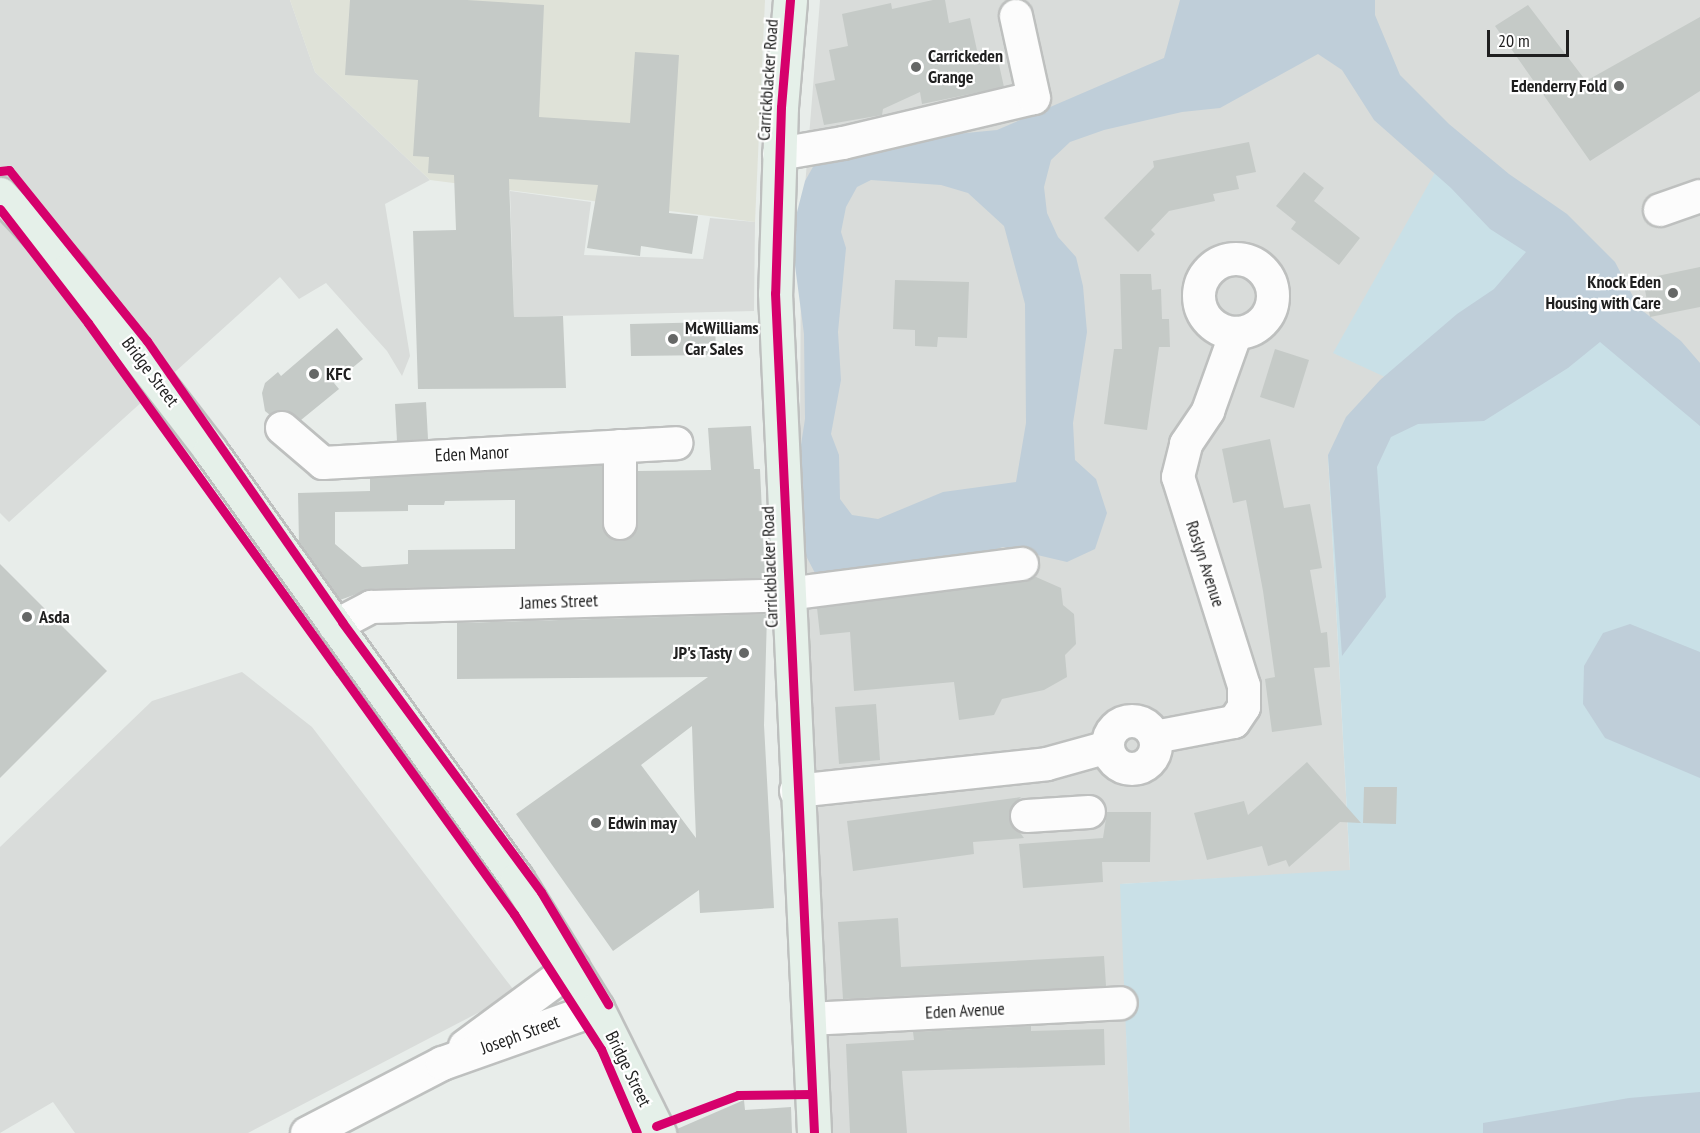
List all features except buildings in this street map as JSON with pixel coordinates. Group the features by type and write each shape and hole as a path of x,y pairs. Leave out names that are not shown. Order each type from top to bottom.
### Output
{"main road":[{"name":"Carrickblacker Road","path":"790,0 779,154 776,293 796,791 814,1133"},
{"name":"Bridge Street","path":"0,194 70,268 210,450 517,879 597,1008 659,1133"}],"street":[{"path":"779,154 814,149 1034,98 1016,16"},
{"path":"1660,210 1700,196"},
{"name":"Roslyn Avenue","path":"1054,762 1108,747 1117,726 1131,720 1146,725 1155,737 1234,722 1244,707 1244,686 1178,477 1186,444 1208,411 1236,333"},
{"name":"Eden Manor","path":"282,428 323,463 676,443"},
{"path":"620,446 620,523"},
{"name":"James Street","path":"335,626 371,607 788,594 1022,564"},
{"path":"796,791 1054,762 1058,814"},
{"path":"1027,816 1089,812"},
{"name":"Joseph Street","path":"442,1063 572,967"},
{"name":"Eden Avenue","path":"808,1019 1121,1003"},
{"name":"Joseph Street","path":"307,1133 442,1063 597,1008"}],"shaded area":[{"path":"0,0 290,0 315,72 430,180 385,204 410,356 402,376 387,351 326,283 299,299 280,277 9,522 0,513"},
{"path":"290,0 765,0 755,222 430,180 315,72"},
{"path":"820,0 1700,0 1700,402 1334,353 1399,382 1328,455 1350,871 1121,884 1130,1133 830,1133 800,451 801,236"},
{"path":"1180,0 1375,0 1375,15 1400,75 1449,124 1509,174 1567,214 1615,262 1639,308 1681,341 1700,363 1700,426 1600,342 1568,368 1484,421 1418,424 1391,437 1377,467 1386,597 1342,656 1328,455 1346,417 1380,380 1457,314 1494,289 1526,252 1490,229 1451,188 1374,120 1342,70 1318,54 1220,108 1182,112 1104,130 1070,142 1051,160 1044,187 1047,213 1058,237 1076,257 1083,286 1087,332 1073,423 1075,460 1096,479 1107,513 1095,549 1067,562 1003,547 984,553 816,575 804,552 800,451 805,419 804,334 794,258 796,216 805,181 818,158 935,136 997,130 1164,58","holes":["871,180 941,185 968,193 1004,226 1025,304 1026,423 1016,482 943,492 878,519 852,515 840,499 839,455 831,434 841,380 838,332 846,248 841,232 846,207 857,187"]},
{"path":"1445,155 1700,402 1700,1133 1130,1133 1120,884 1350,870 1328,455 1398,383 1333,353"},
{"path":"510,191 591,202 584,255 703,259 710,218 755,222 754,311 514,317"},
{"path":"1630,624 1700,652 1700,778 1605,738 1583,704 1584,666 1603,633"},
{"path":"242,672 312,727 516,993 248,1133 75,1133 53,1102 0,1133 0,847 152,701"},
{"path":"1700,1092 1700,1133 1483,1133 1483,1123 1629,1098"}],"cycle path":[{"path":"790,0 781,107 775,293 814,1133"},
{"path":"0,171 9,170 147,341 342,622 541,892 608,1004"},
{"path":"0,209 88,323 514,914 601,1049 637,1133"},
{"path":"656,1126 738,1095 812,1094"}],"place":[{"name":"Carrickeden Grange","path":"916,67"},
{"name":"Edenderry Fold","path":"1619,86"},
{"name":"Knock Eden Housing with Care","path":"1673,293"},
{"name":"McWilliams Car Sales","path":"673,339"},
{"name":"KFC","path":"314,374"},
{"name":"Asda","path":"27,617"},
{"name":"JP's Tasty","path":"744,653"},
{"name":"Edwin may","path":"596,823"}]}
